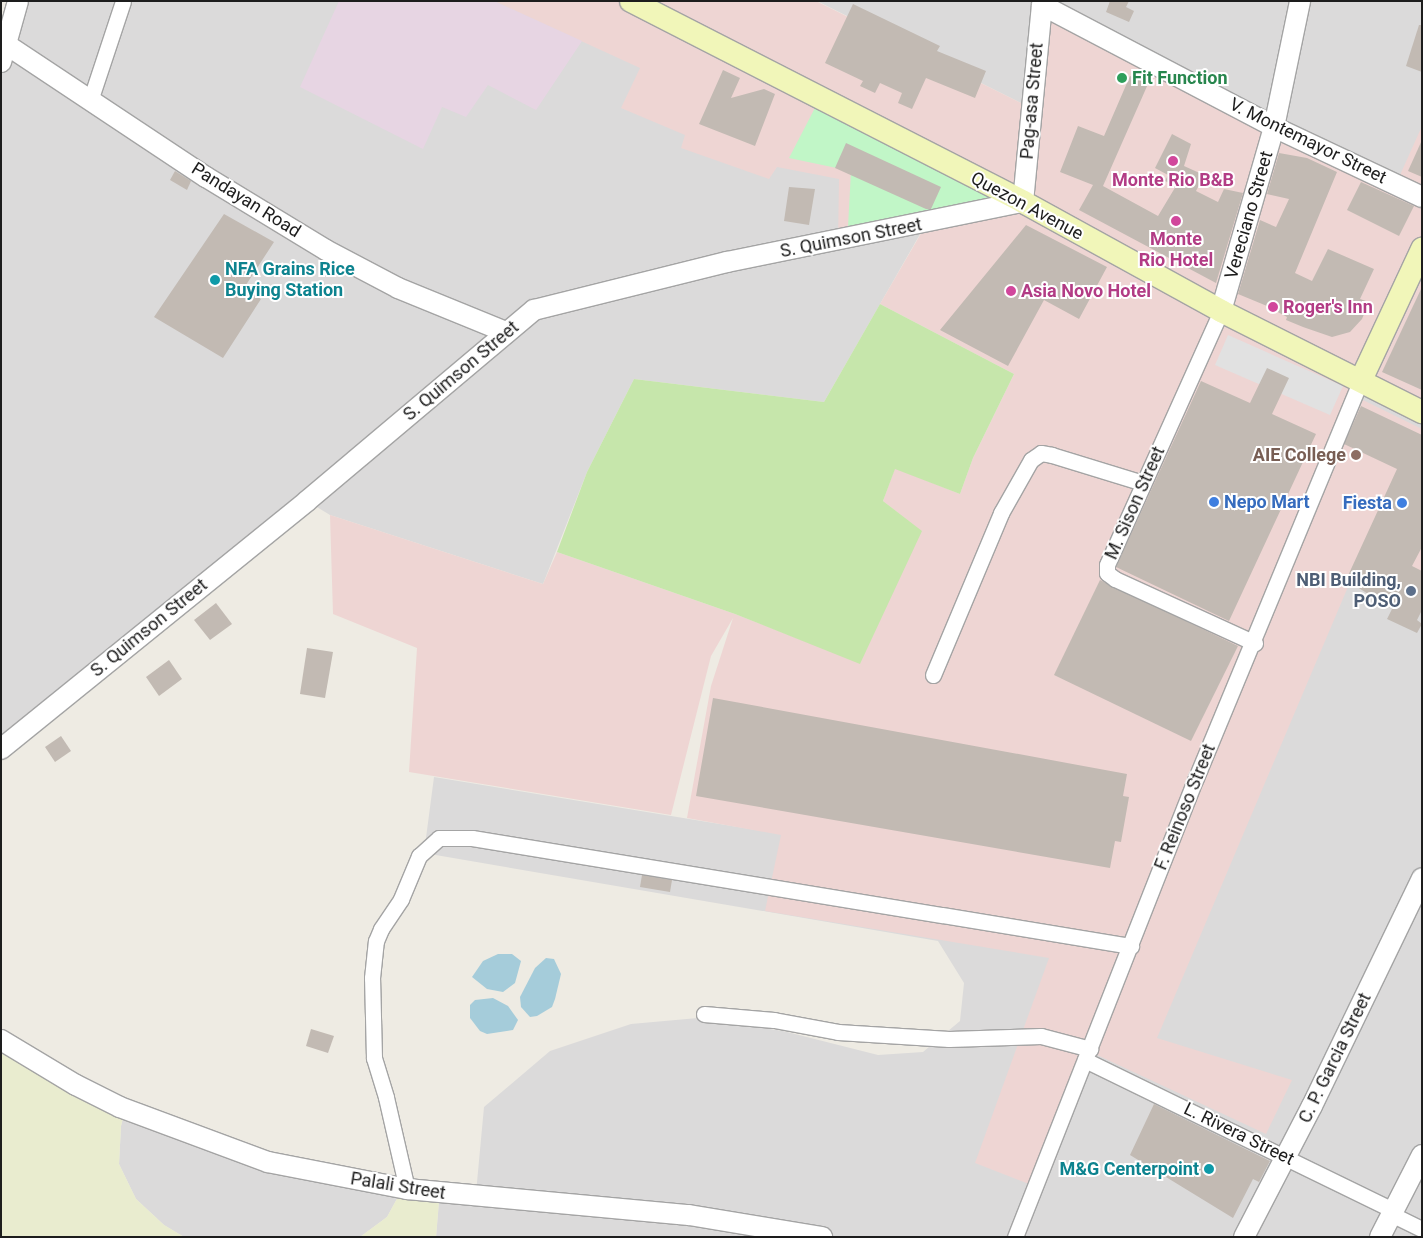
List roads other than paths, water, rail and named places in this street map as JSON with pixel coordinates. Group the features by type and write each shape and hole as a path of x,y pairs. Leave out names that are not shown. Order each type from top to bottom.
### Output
{"main road":[{"name":"Quezon Avenue","path":"631,1 1023,202 1221,311 1422,412"},
{"path":"1361,380 1422,249"}],"street":[{"path":"3,49 18,1"},
{"path":"90,101 123,1"},
{"name":"Vereciano Street","path":"1221,311 1274,127 1300,1"},
{"name":"Pag-asa Street","path":"1023,202 1040,2"},
{"name":"V. Montemayor Street","path":"1040,2 1274,127 1422,197"},
{"name":"Pandayan Road","path":"3,49 90,101 206,176 342,258 398,288 506,332"},
{"name":"S. Quimson Street","path":"1,749 321,490 534,310 600,292 727,262 1023,202"},
{"name":"M. Sison Street","path":"1221,311 1107,565 1107,573 1254,643"},
{"name":"F. Reinoso Street","path":"1015,1237 1196,778 1254,643 1361,380"},
{"path":"933,675 1001,513 1031,460 1041,453 1052,455 1143,484"},
{"path":"407,1189 386,1097 374,1058 372,978 376,941 381,929 401,899 419,856 439,838 472,838 1131,946"},
{"name":"C. P. Garcia Street","path":"1244,1237 1286,1156 1422,878"},
{"name":"L. Rivera Street","path":"704,1014 875,1034 949,1039 1041,1036 1087,1055 1286,1156 1422,1229"},
{"name":"Palali Street","path":"1,1040 76,1085 176,1130 268,1162 407,1189 733,1229 822,1237"},
{"path":"1380,1237 1422,1155"}],"water":[{"path":"498,954 512,954 521,961 515,983 503,992 487,989 472,977 483,961"},
{"path":"546,958 554,959 561,974 555,999 552,1007 537,1016 530,1017 521,1007 520,997 535,968"},
{"path":"493,998 508,1006 518,1020 513,1030 487,1034 480,1031 470,1018 470,1005 475,1000"}],"place":[{"name":"Fit Function","path":"1122,78"},
{"name":"Monte Rio B&B","path":"1173,161"},
{"name":"Monte Rio Hotel","path":"1176,221"},
{"name":"NFA Grains Rice Buying Station","path":"215,280"},
{"name":"Asia Novo Hotel","path":"1011,291"},
{"name":"Roger's Inn","path":"1273,307"},
{"name":"AIE College","path":"1356,455"},
{"name":"Nepo Mart","path":"1214,502"},
{"name":"Fiesta","path":"1402,503"},
{"name":"NBI Building, POSO","path":"1411,591"},
{"name":"M&G Centerpoint","path":"1209,1169"}]}
